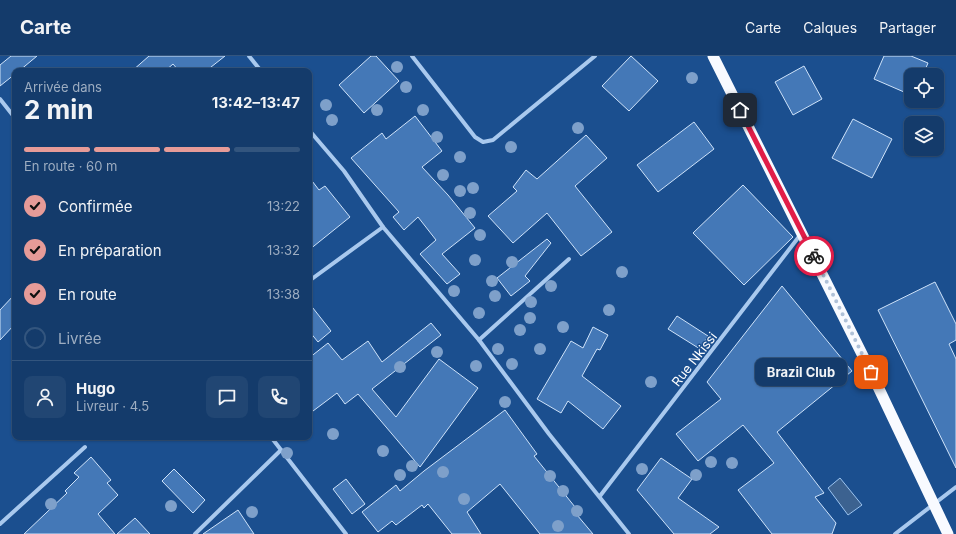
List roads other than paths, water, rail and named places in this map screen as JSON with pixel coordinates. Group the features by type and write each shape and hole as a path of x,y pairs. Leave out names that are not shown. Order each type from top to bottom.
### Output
{"highway":[{"path":"713,56 802,232 948,534"}],"street":[{"path":"248,56 258,68"},
{"path":"412,56 475,137 483,142 493,140 595,56"},
{"path":"0,98 12,114"},
{"path":"312,134 344,171 383,227 479,340 549,434 629,534"},
{"path":"312,279 383,227"},
{"name":"Rue Nkissi","path":"600,496 802,232"},
{"path":"479,340 569,260"},
{"path":"273,440 346,534"},
{"path":"0,524 85,447"},
{"path":"195,534 281,450"},
{"path":"895,534 956,488"}],"water":[{"path":"840,478 862,505 848,515 828,488"}],"place":[{"name":"Brazil Club","path":"871,372"}]}
